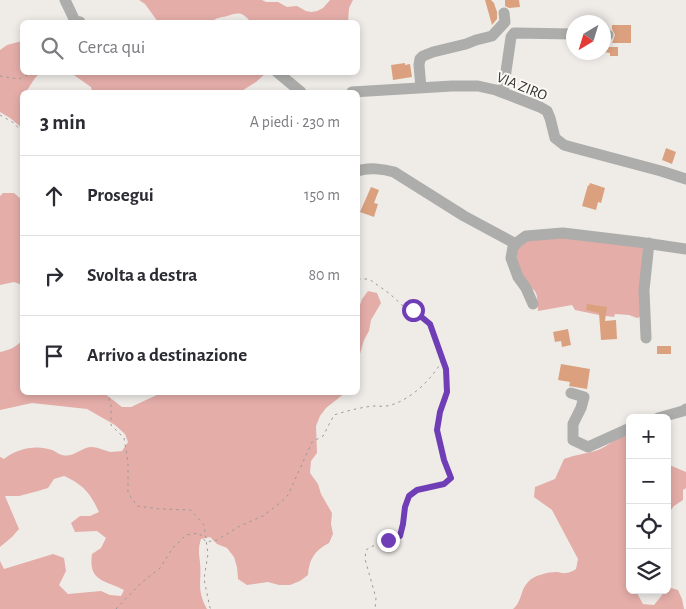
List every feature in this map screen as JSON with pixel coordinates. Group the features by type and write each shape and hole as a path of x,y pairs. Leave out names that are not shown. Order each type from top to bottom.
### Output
{"street":[{"path":"65,0 77,20"},
{"path":"421,88 419,65 420,59 423,56 492,36 505,22 504,13"},
{"path":"503,92 511,37 514,33 566,34"},
{"path":"281,75 299,90"},
{"name":"VIA ZIRO","path":"360,92 478,86 503,92 547,111 555,138 564,145 661,170 686,179"},
{"path":"360,170 386,170 394,172 464,216 516,244"},
{"path":"533,304 511,258 513,247 526,236 563,233 686,249"},
{"path":"646,338 644,290 649,243"},
{"path":"571,393 584,397 573,424 573,440 588,447 626,430"},
{"path":"671,415 683,412 686,409"}],"path":[{"path":"0,76 18,79 27,75"},
{"path":"0,115 14,123 20,130"},
{"path":"360,279 369,279 403,306 413,310 430,324 446,369 447,392 440,412 437,430 444,460 451,478 444,484 417,490 409,496 400,536 375,544 366,550 365,559 376,598 375,609"},
{"path":"206,542 217,540 240,526 263,516 280,503 288,495 312,442 323,436 334,415 346,410 390,405 409,397 431,377 443,359"},
{"path":"108,395 110,405 110,424 124,438 128,462 128,493 137,506 191,510 204,525 208,554 204,579 210,608 212,609"},
{"path":"116,609 141,582 160,568 172,549 186,535 199,533 206,542"}],"shaded area":[{"path":"139,0 262,0 278,2 287,7 297,6 311,12 323,8 330,0 353,0 349,8 348,20 249,20 244,15 234,14 214,20 157,20 145,4"},
{"path":"20,42 20,75 38,75 27,90 20,90 20,126 0,112 0,50 7,45"},
{"path":"74,75 264,75 243,90 92,90 91,87"},
{"path":"3,193 14,193 20,198 20,284 14,282 0,285 0,196"},
{"path":"562,235 643,247 640,317 615,314 614,317 599,315 575,310 572,305 538,311 537,296 535,291 523,281 515,252 527,239"},
{"path":"368,291 377,293 381,303 371,320 360,354 360,305"},
{"path":"20,342 20,395 107,395 122,407 131,407 157,395 342,395 326,408 316,426 317,453 311,461 310,473 318,484 321,494 332,513 331,524 333,534 329,543 314,556 308,575 290,585 268,582 247,585 238,579 234,557 227,548 217,544 210,537 201,539 199,548 200,591 207,609 0,609 0,561 4,569 53,554 64,558 66,571 59,585 68,594 101,591 110,595 121,596 124,590 104,582 95,575 91,563 92,554 101,548 106,538 97,531 75,532 71,523 80,516 90,516 99,512 86,490 64,476 54,479 48,488 19,496 5,496 19,529 0,547 0,457 4,459 20,450 39,447 53,450 66,456 88,447 111,452 122,451 128,442 125,434 115,425 87,409 32,403 0,410 0,352"},
{"path":"623,435 626,436 626,594 638,594 643,604 654,605 663,594 671,594 671,588 678,590 684,609 513,609 518,603 525,585 531,580 545,573 571,572 576,569 578,559 552,510 534,497 535,487 555,479 564,459 599,450"},
{"path":"671,466 686,472 686,488 683,490 683,500 671,510"}],"building":[{"path":"485,0 491,0 494,3 497,12 497,19 492,25"},
{"path":"505,0 519,0 520,7 509,8 505,6"},
{"path":"612,25 631,25 631,43 612,43 615,35"},
{"path":"611,47 618,47 618,56 611,56"},
{"path":"405,63 405,65 410,64 412,77 393,80 391,65"},
{"path":"666,148 676,152 672,164 662,160"},
{"path":"590,183 605,188 601,203 598,202 596,210 582,206"},
{"path":"371,187 379,190 374,203 378,204 374,217 360,212"},
{"path":"587,304 607,307 605,321 616,320 617,339 601,340 599,313 586,310"},
{"path":"568,329 571,345 562,347 561,341 555,342 553,332"},
{"path":"657,346 671,346 671,354 657,354"},
{"path":"561,364 590,369 587,389 569,386 570,382 558,380"}],"route":[{"path":"388,540 400,536 409,496 417,490 444,484 451,478 444,460 437,430 440,412 447,392 446,369 430,324 413,310"}]}
